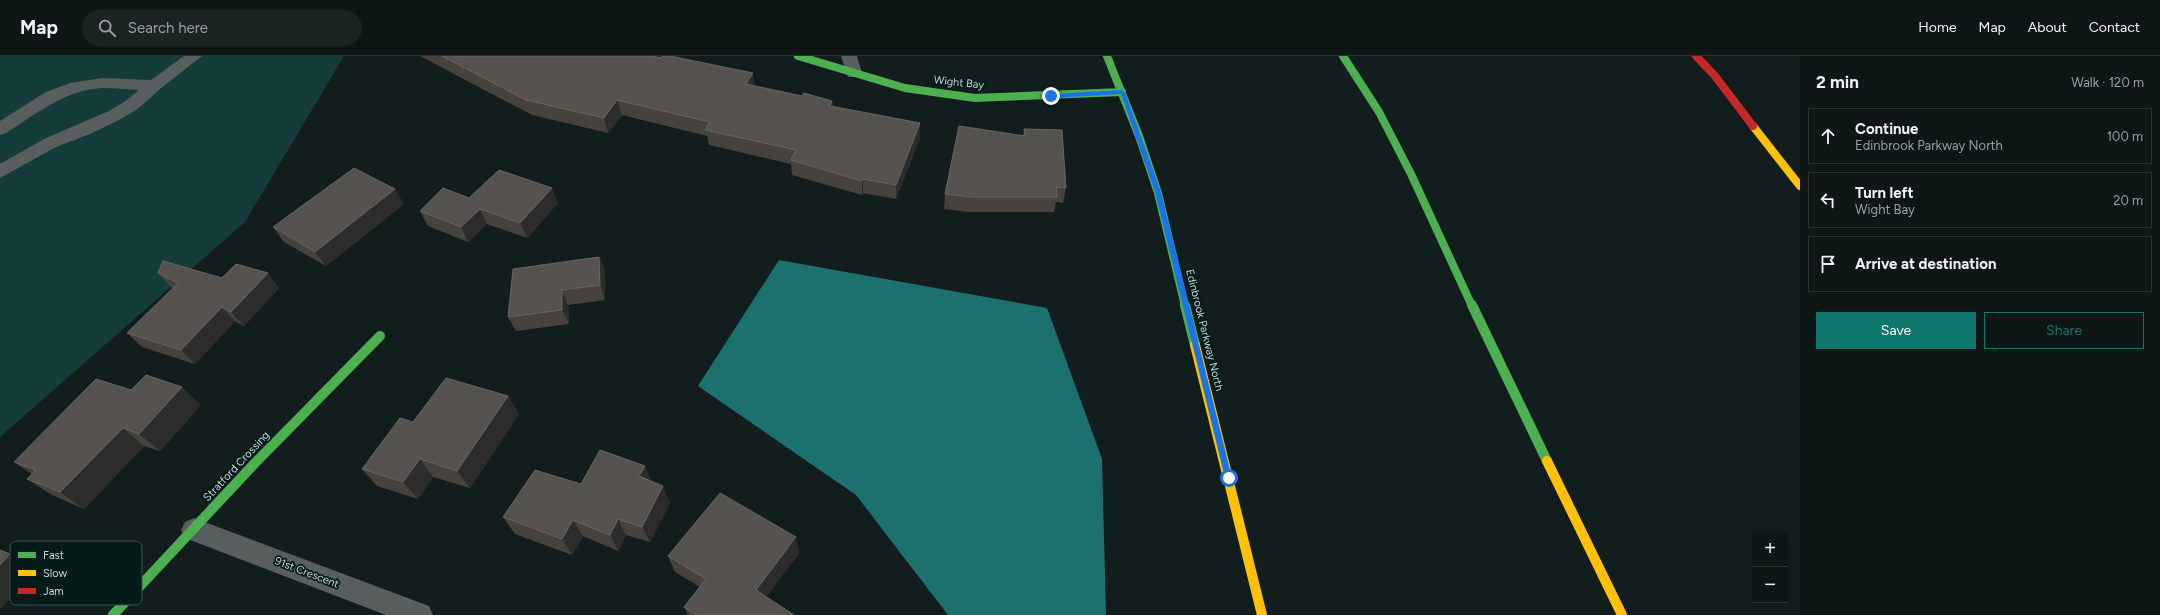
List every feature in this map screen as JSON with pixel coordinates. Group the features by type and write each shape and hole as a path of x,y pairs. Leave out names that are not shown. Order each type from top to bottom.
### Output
{"main road":[{"name":"Wight Bay","path":"798,56 904,88 975,98 1122,92"},
{"name":"Edinbrook Parkway North","path":"1107,56 1122,92 1160,200 1262,615"},
{"path":"1343,56 1379,112 1411,174 1439,237 1609,591 1622,615"},
{"path":"1696,56 1715,76 1800,186"},
{"name":"Stratford Crossing","path":"142,585 255,463 380,336"},
{"name":"Stratford Crossing","path":"113,615 123,605"}],"street":[{"name":"91st Crescent","path":"194,530 420,615"}],"lane":[{"path":"0,172 50,143 84,130 115,115 133,104 154,85 194,56"},
{"path":"849,56 854,73"},
{"path":"0,129 52,96 76,87 102,83 154,85"}],"shaded area":[{"path":"0,56 344,56 245,222 0,437"}],"water":[{"path":"779,260 1047,308 1102,459 1106,615 948,615 856,495 698,386"}],"building":[{"path":"442,56 653,56 661,58 662,56 670,56 753,73 746,84 802,96 804,93 832,101 830,106 920,123 896,185 863,179 862,181 791,160 796,150 705,130 710,122 617,100 604,118 526,100"},
{"path":"959,126 1025,136 1024,129 1062,130 1066,188 1056,187 1057,197 970,197 945,194"},
{"path":"354,168 395,189 315,252 273,227"},
{"path":"499,170 552,188 520,223 480,209 461,227 420,211 443,188 469,198"},
{"path":"599,257 600,285 562,290 562,310 508,317 513,269"},
{"path":"163,261 222,278 236,264 268,273 231,312 222,307 181,350 127,333 178,283 158,273"},
{"path":"146,375 182,387 139,434 123,428 60,492 27,479 36,470 14,462 96,379 131,390"},
{"path":"446,378 508,396 457,471 420,459 403,482 362,469 400,418 413,422"},
{"path":"600,450 645,466 639,476 663,486 642,527 618,519 610,535 573,520 562,539 503,517 535,470 581,484"},
{"path":"720,493 796,537 756,590 794,615 697,615 684,607 706,579 668,556"},
{"path":"0,550 10,554 0,565"}],"traffic: fast":[{"path":"798,56 905,88 975,98 1122,92"},
{"path":"1107,56 1139,136 1158,193 1195,345"},
{"path":"1343,56 1379,112 1411,174 1439,237 1547,461"},
{"path":"142,584 255,463 380,336"},
{"path":"113,615 122,605"}],"traffic: slow":[{"path":"1753,126 1800,186"},
{"path":"1195,345 1262,615"},
{"path":"1547,461 1622,615"}],"traffic: jam":[{"path":"1696,56 1715,76 1753,126"}],"route":[{"path":"1051,96 1122,92 1158,192 1180,274 1229,478"}]}
